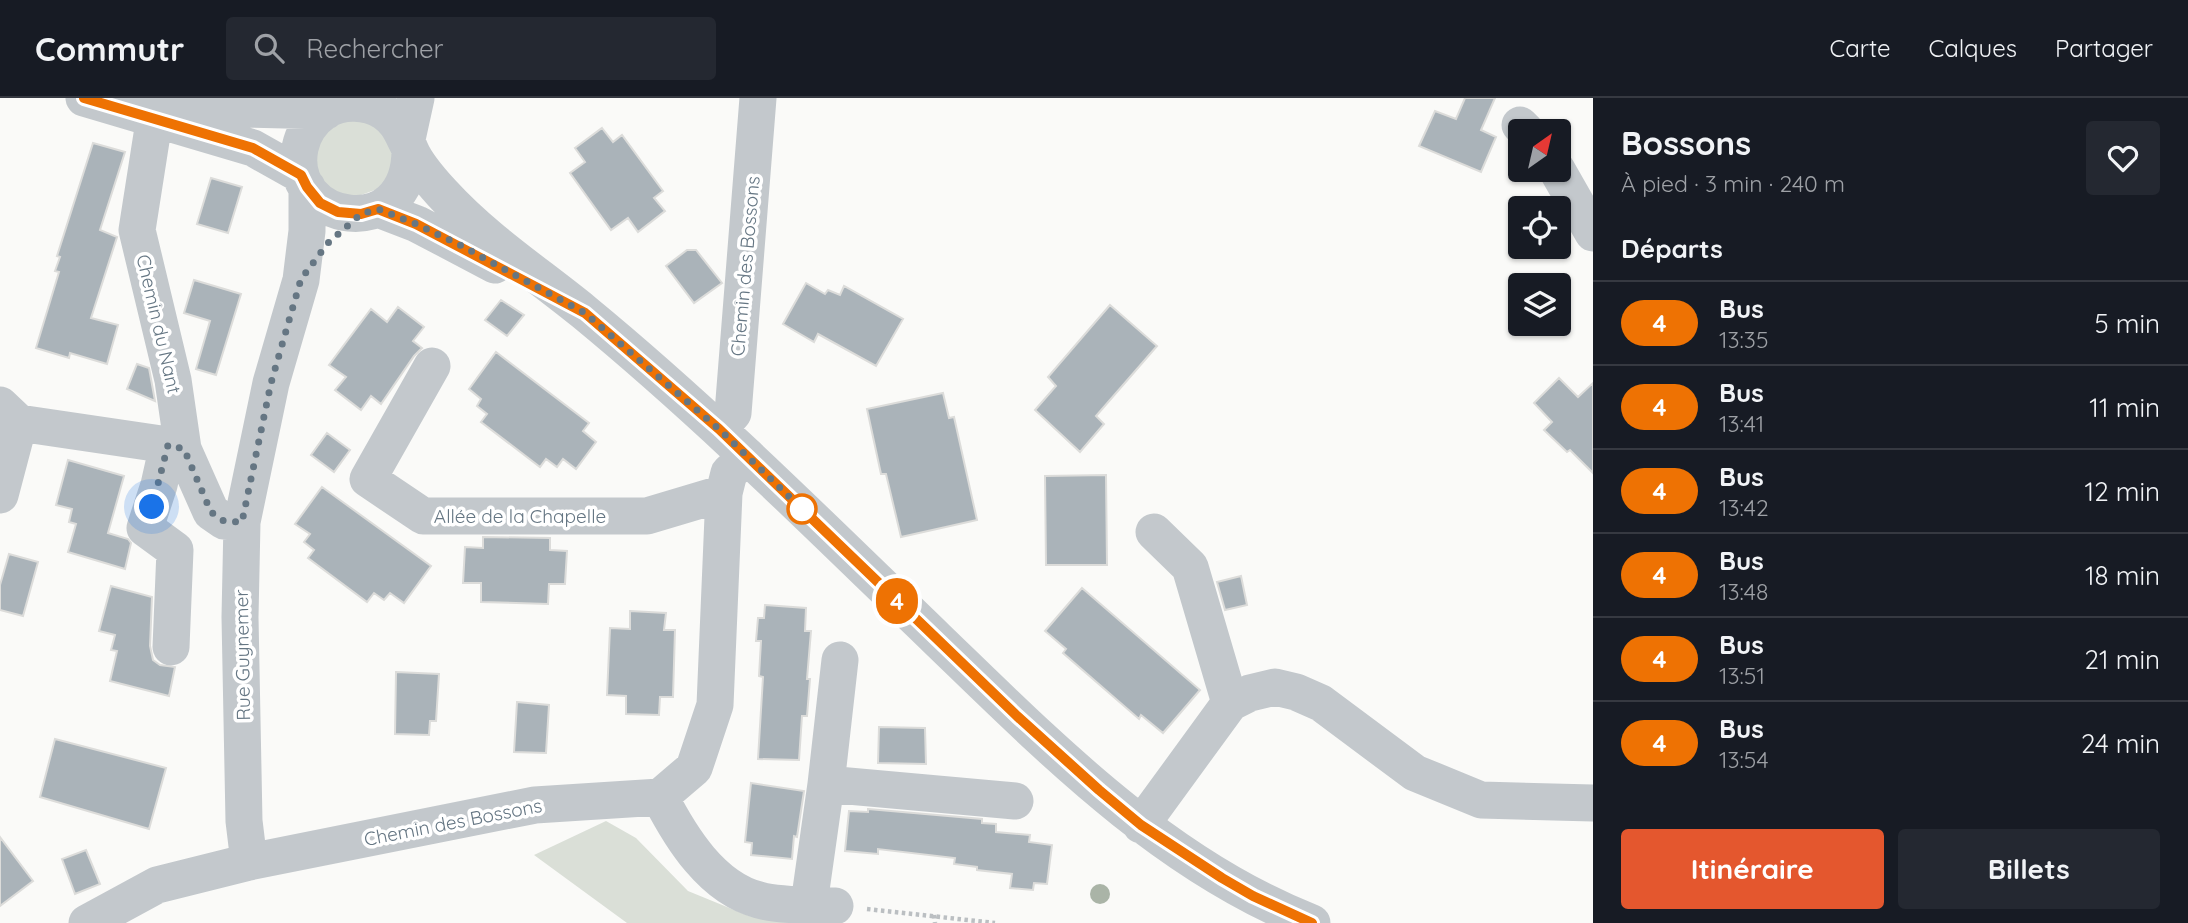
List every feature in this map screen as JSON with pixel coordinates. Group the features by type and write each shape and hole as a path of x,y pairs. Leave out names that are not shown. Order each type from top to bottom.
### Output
{"street":[{"path":"84,98 211,108 359,103 379,109 396,121 408,145 438,188 471,225 585,313 719,429 1034,732 1141,825 1253,896 1311,923"},
{"path":"370,212 393,199 404,185 410,167 408,145 416,98"},
{"name":"Chemin des Bossons","path":"719,429 733,414 758,98"},
{"path":"162,105 253,148 304,181 320,203 338,212 370,212 416,224 585,313"},
{"name":"Chemin du Nant","path":"162,105 137,230 173,380 176,447 211,512 224,521 242,522"},
{"path":"304,181 298,157 302,138 311,123 337,105"},
{"name":"Rue Guynemer","path":"249,862 244,821 240,617 242,522 271,383 301,279 307,231 304,181"},
{"path":"1564,182 1593,233"},
{"name":"Rue Guynemer","path":"301,279 328,243 370,212"},
{"name":"Allée de la Chapelle","path":"432,366 369,479 423,516 647,516 724,492"},
{"path":"0,495 9,414 176,447 159,485 145,528 175,550 171,647"},
{"path":"747,456 729,473 724,492 715,705 694,768 660,797 683,835 721,883 759,901 822,905 826,784 840,660"},
{"path":"1154,532 1190,567 1230,703"},
{"path":"1141,825 1230,703 1250,693 1275,687 1296,692 1321,704 1415,773 1481,800 1593,803"},
{"path":"826,784 1015,801"},
{"name":"Chemin des Bossons","path":"249,862 535,805 660,797"},
{"path":"87,923 157,885 249,862"}],"path":[{"path":"822,905 995,923"},
{"path":"934,915 935,923"}],"shaded area":[{"path":"358,120 386,136 393,147 394,158 383,187 350,199 322,181 317,174 315,156 321,138 333,125 341,121"},
{"path":"606,821 636,838 688,891 749,916 812,923 627,923 534,855"}],"building":[{"path":"1465,98 1495,98 1481,130 1496,137 1481,172 1419,146 1435,111 1456,119"},
{"path":"602,128 613,142 622,135 663,191 654,198 665,211 638,232 628,218 611,230 570,173 585,162 575,148"},
{"path":"93,143 125,152 100,230 117,237 91,318 118,325 107,364 70,353 69,358 36,348 59,272 55,271 60,257 57,256"},
{"path":"211,178 242,187 228,233 197,224"},
{"path":"687,250 696,250 722,283 694,303 666,266"},
{"path":"194,280 241,294 216,375 196,369 210,321 184,313"},
{"path":"806,283 825,294 828,290 840,295 844,286 903,319 876,366 818,334 814,342 783,324"},
{"path":"501,300 524,315 507,336 485,320"},
{"path":"1110,305 1157,346 1096,416 1104,424 1080,452 1035,410 1056,386 1048,377"},
{"path":"398,307 424,327 413,341 422,348 381,404 371,396 361,410 335,390 346,377 329,365 371,309 387,322"},
{"path":"496,352 589,423 583,431 596,442 576,469 563,459 557,467 546,459 540,467 481,422 487,414 477,406 481,399 469,389"},
{"path":"137,364 149,368 155,401 127,389"},
{"path":"1559,378 1578,397 1593,383 1593,473 1570,450 1567,452 1544,430 1552,422 1534,403"},
{"path":"943,393 949,418 954,417 977,520 901,537 886,474 881,474 867,409"},
{"path":"327,433 350,450 334,472 311,455"},
{"path":"68,460 124,476 108,533 128,539 131,543 125,569 68,552 76,524 69,522 72,509 56,505"},
{"path":"1106,475 1107,565 1046,565 1045,476"},
{"path":"322,487 431,566 404,603 390,593 384,600 374,593 367,602 308,558 314,550 304,542 310,534 295,524"},
{"path":"483,537 550,538 550,550 567,551 565,584 549,584 548,604 481,602 481,583 463,583 465,547 483,548"},
{"path":"9,554 38,562 23,616 0,610 0,585"},
{"path":"1241,576 1247,605 1225,610 1217,582"},
{"path":"111,586 152,597 150,646 153,660 160,665 175,667 169,696 110,681 117,651 111,650 115,635 99,631"},
{"path":"1082,588 1200,690 1163,733 1141,715 1139,719 1063,653 1066,649 1045,631"},
{"path":"765,605 806,608 805,631 811,631 807,679 810,679 807,716 802,716 799,760 758,759 763,677 759,676 761,641 756,641 758,618 764,618"},
{"path":"630,611 666,613 664,630 675,630 673,697 660,697 659,715 626,714 626,696 607,695 610,628 630,629"},
{"path":"396,672 439,674 436,721 430,721 429,735 395,734"},
{"path":"517,702 549,705 546,753 514,752"},
{"path":"879,727 925,728 926,764 878,763"},
{"path":"55,739 166,768 149,829 40,797"},
{"path":"751,783 804,791 792,859 751,855 752,843 745,842"},
{"path":"868,809 982,819 982,823 996,824 996,832 1030,835 1029,842 1052,845 1047,884 1034,883 1033,890 1010,888 1012,874 954,864 955,858 878,849 878,854 845,851 849,811 868,812"},
{"path":"0,837 33,881 0,906"},
{"path":"86,850 100,884 75,894 62,859"}],"bus line":[{"name":"4","path":"84,98 253,148 301,175 320,203 338,212 361,214 378,209 416,224 585,313 719,429 1017,716 1099,790 1141,825 1222,878 1253,896 1312,923"}],"route":[{"path":"152,507 168,445 184,449 211,512 224,521 242,522 271,383 301,279 328,243 361,214 378,209 458,244 585,313 719,429 802,509"}]}
